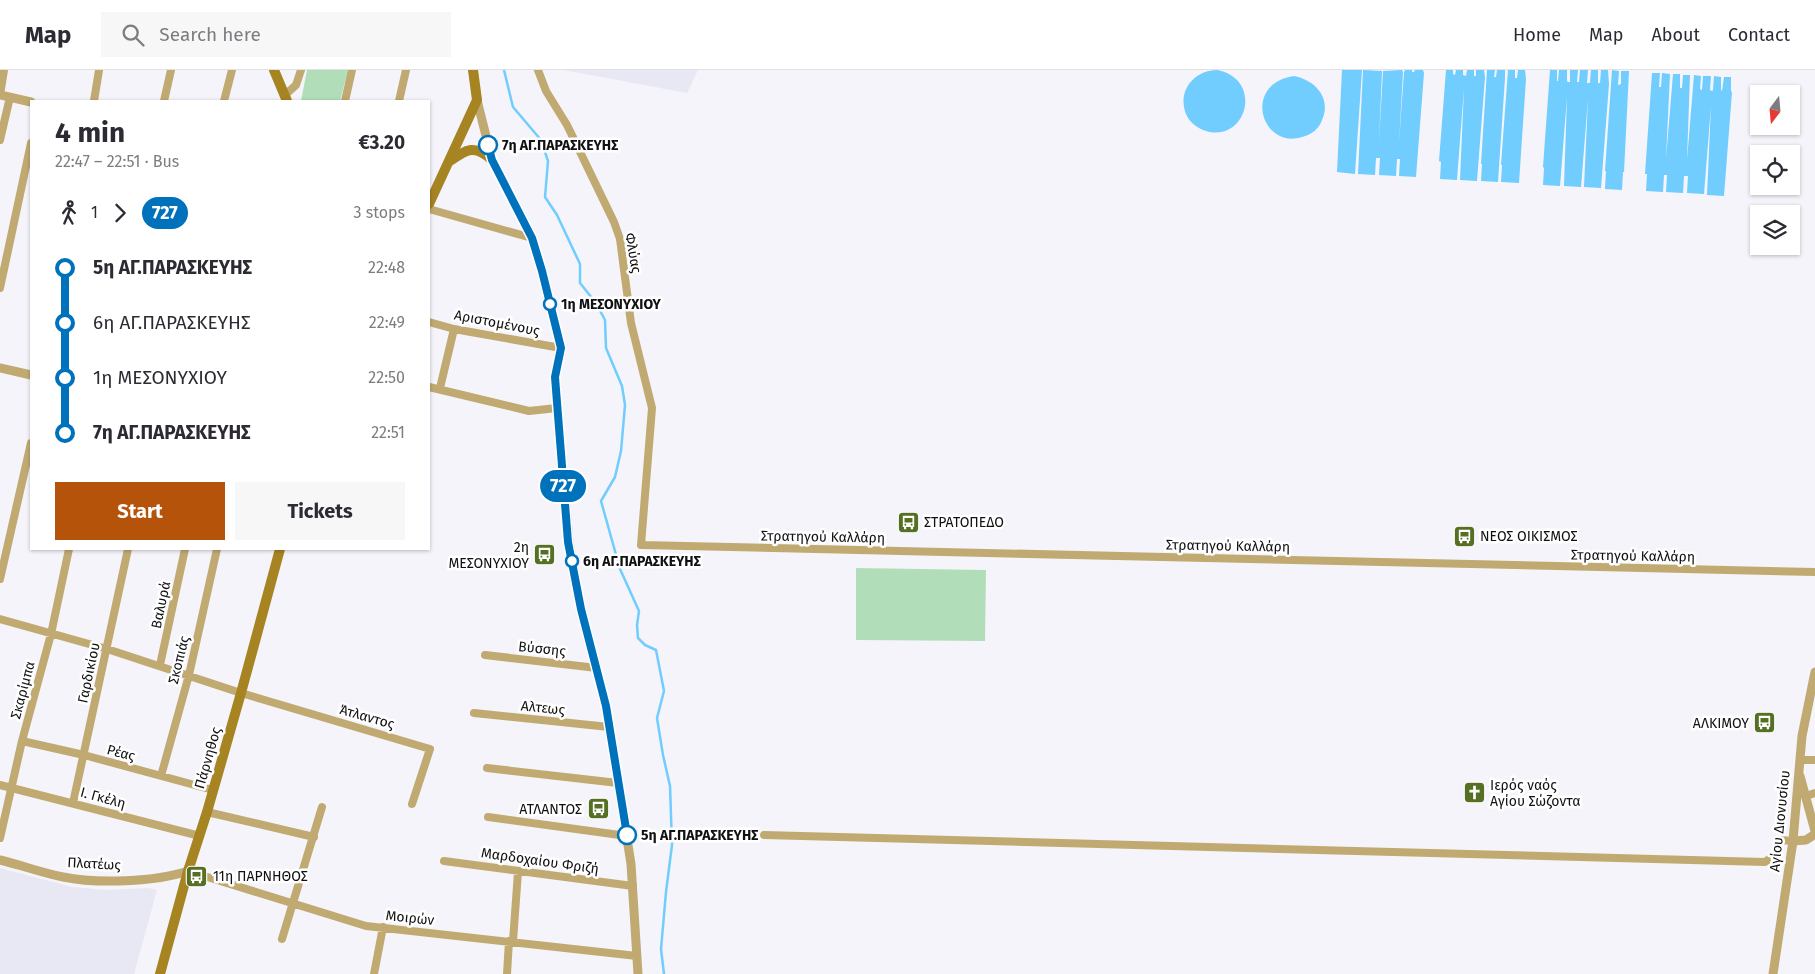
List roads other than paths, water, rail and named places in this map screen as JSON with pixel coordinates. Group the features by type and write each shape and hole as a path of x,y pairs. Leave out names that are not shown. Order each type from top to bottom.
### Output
{"main road":[{"path":"274,70 286,98"},
{"path":"433,188 450,161 477,100 474,70"},
{"path":"450,161 464,151 474,150 484,152 492,160"},
{"name":"Πάρνηθος","path":"160,974 188,871 200,836 241,693 280,550"}],"street":[{"path":"4,70 0,95 30,102"},
{"path":"94,100 99,70"},
{"path":"164,100 170,70"},
{"path":"224,100 232,70"},
{"path":"286,98 296,85 301,70"},
{"path":"345,100 352,70"},
{"path":"399,100 406,70"},
{"name":"Φλύας","path":"538,70 546,91 567,125 614,222 620,239 631,322 652,408 641,546"},
{"path":"0,140 10,97"},
{"path":"477,100 492,160 532,238 561,348 555,377 568,542 581,609 597,668 610,728 633,886 638,974"},
{"path":"0,288 30,148"},
{"path":"430,209 532,238"},
{"name":"Αριστομένους","path":"430,322 561,348"},
{"path":"440,388 454,328"},
{"path":"0,368 30,375"},
{"path":"430,387 529,411 557,408"},
{"path":"0,579 30,447"},
{"name":"Στρατηγού Καλλάρη","path":"641,546 1815,572"},
{"name":"Σκαρίμπα","path":"0,838 22,741 51,634 69,550"},
{"name":"Γαρδικίου","path":"73,803 128,550"},
{"name":"Βαλυρά","path":"160,666 185,550"},
{"name":"Σκοπιάς","path":"160,776 189,674 217,550"},
{"path":"0,619 189,674 241,693"},
{"name":"Βύσσης","path":"485,655 597,668"},
{"name":"Αγίου Διονυσίου","path":"1773,974 1793,841 1802,736 1815,672"},
{"name":"Άτλαντος","path":"241,693 430,748 412,804"},
{"name":"Αλτεως","path":"474,713 610,728"},
{"name":"Ρέας","path":"22,741 213,790"},
{"path":"1800,760 1815,760"},
{"path":"487,768 618,782"},
{"path":"764,835 1765,862 1776,854 1780,840 1806,840 1815,832 1811,795 1799,771"},
{"name":"Ι. Γκέλη","path":"0,785 200,836"},
{"path":"282,939 322,807"},
{"path":"207,812 314,837"},
{"path":"488,817 627,836"},
{"name":"Πλατέως","path":"0,860 61,877 83,880 162,878 188,871"},
{"name":"Μαρδοχαίου Φριζή","path":"444,861 633,886"},
{"name":"Μοιρών","path":"188,871 366,926 637,956"},
{"path":"507,974 518,872"},
{"path":"374,974 383,927"}],"water":[{"path":"1217,70 1232,76 1241,85 1245,96 1244,108 1240,119 1232,128 1220,132 1201,129 1188,118 1184,109 1185,93 1193,79 1208,71"},
{"path":"1342,70 1362,70 1355,174 1337,172"},
{"path":"1363,70 1382,71 1379,142 1383,71 1402,70 1403,72 1399,143 1404,72 1405,70 1412,70 1414,72 1415,70 1423,70 1416,177 1399,176 1400,159 1397,159 1396,176 1379,175 1380,158 1376,158 1375,175 1358,174"},
{"path":"1446,70 1453,70 1455,75 1456,70 1463,70 1463,75 1466,76 1467,70 1474,70 1474,76 1476,76 1476,70 1484,70 1477,181 1460,180 1464,88 1457,180 1440,179 1441,162 1439,161"},
{"path":"1487,70 1495,70 1494,77 1496,77 1497,70 1505,70 1498,182 1481,181"},
{"path":"1508,70 1515,70 1515,78 1517,78 1518,70 1525,70 1526,79 1519,183 1501,182"},
{"path":"1550,70 1557,70 1558,81 1559,70 1567,70 1567,81 1570,82 1570,70 1578,70 1577,82 1579,82 1580,70 1588,70 1587,83 1590,83 1591,70 1598,70 1598,83 1600,83 1601,70 1608,70 1609,84 1601,188 1584,187 1588,99 1581,187 1564,186 1567,97 1560,186 1543,185"},
{"path":"1612,70 1619,71 1618,85 1621,84 1621,71 1629,71 1622,190 1605,189"},
{"path":"1652,73 1660,73 1659,87 1661,87 1662,73 1670,74 1666,159 1673,74 1680,74 1680,88 1682,88 1683,75 1690,75 1687,160 1694,75 1701,76 1700,89 1702,90 1703,76 1711,76 1710,90 1712,91 1714,76 1721,77 1722,91 1724,77 1731,77 1732,92 1724,196 1707,195 1711,106 1704,194 1687,193 1688,176 1684,176 1683,193 1666,192 1667,175 1664,175 1663,192 1646,191 1647,174 1645,174"},
{"path":"1294,76 1309,81 1320,91 1325,104 1325,112 1321,123 1314,131 1302,137 1288,138 1276,134 1268,126 1263,114 1263,102 1267,91 1277,81"}],"waterway":[{"path":"504,70 513,107 541,140 548,161 545,197 557,215 580,264 580,283 596,303 605,320 606,348 622,386 625,405 621,451 615,477 601,501 620,569 639,611 638,638 645,645 656,650 664,691 657,718 670,786 672,845 661,949 664,974"}],"place":[{"name":"7η ΑΓ.ΠΑΡΑΣΚΕΥΗΣ","path":"488,145"},
{"name":"1η ΜΕΣΟΝΥΧΙΟΥ","path":"550,304"},
{"name":"ΣΤΡΑΤΟΠΕΔΟ","path":"908,522"},
{"name":"ΝΕΟΣ ΟΙΚΙΣΜΟΣ","path":"1464,536"},
{"name":"2η ΜΕΣΟΝΥΧΙΟΥ","path":"545,555"},
{"name":"6η ΑΓ.ΠΑΡΑΣΚΕΥΗΣ","path":"572,561"},
{"name":"ΑΛΚΙΜΟΥ","path":"1765,723"},
{"name":"Ιερός ναός Αγίου Σώζοντα","path":"1474,793"},
{"name":"ΑΤΛΑΝΤΟΣ","path":"598,809"},
{"name":"5η ΑΓ.ΠΑΡΑΣΚΕΥΗΣ","path":"627,835"},
{"name":"11η ΠΑΡΝΗΘΟΣ","path":"197,876"}]}
